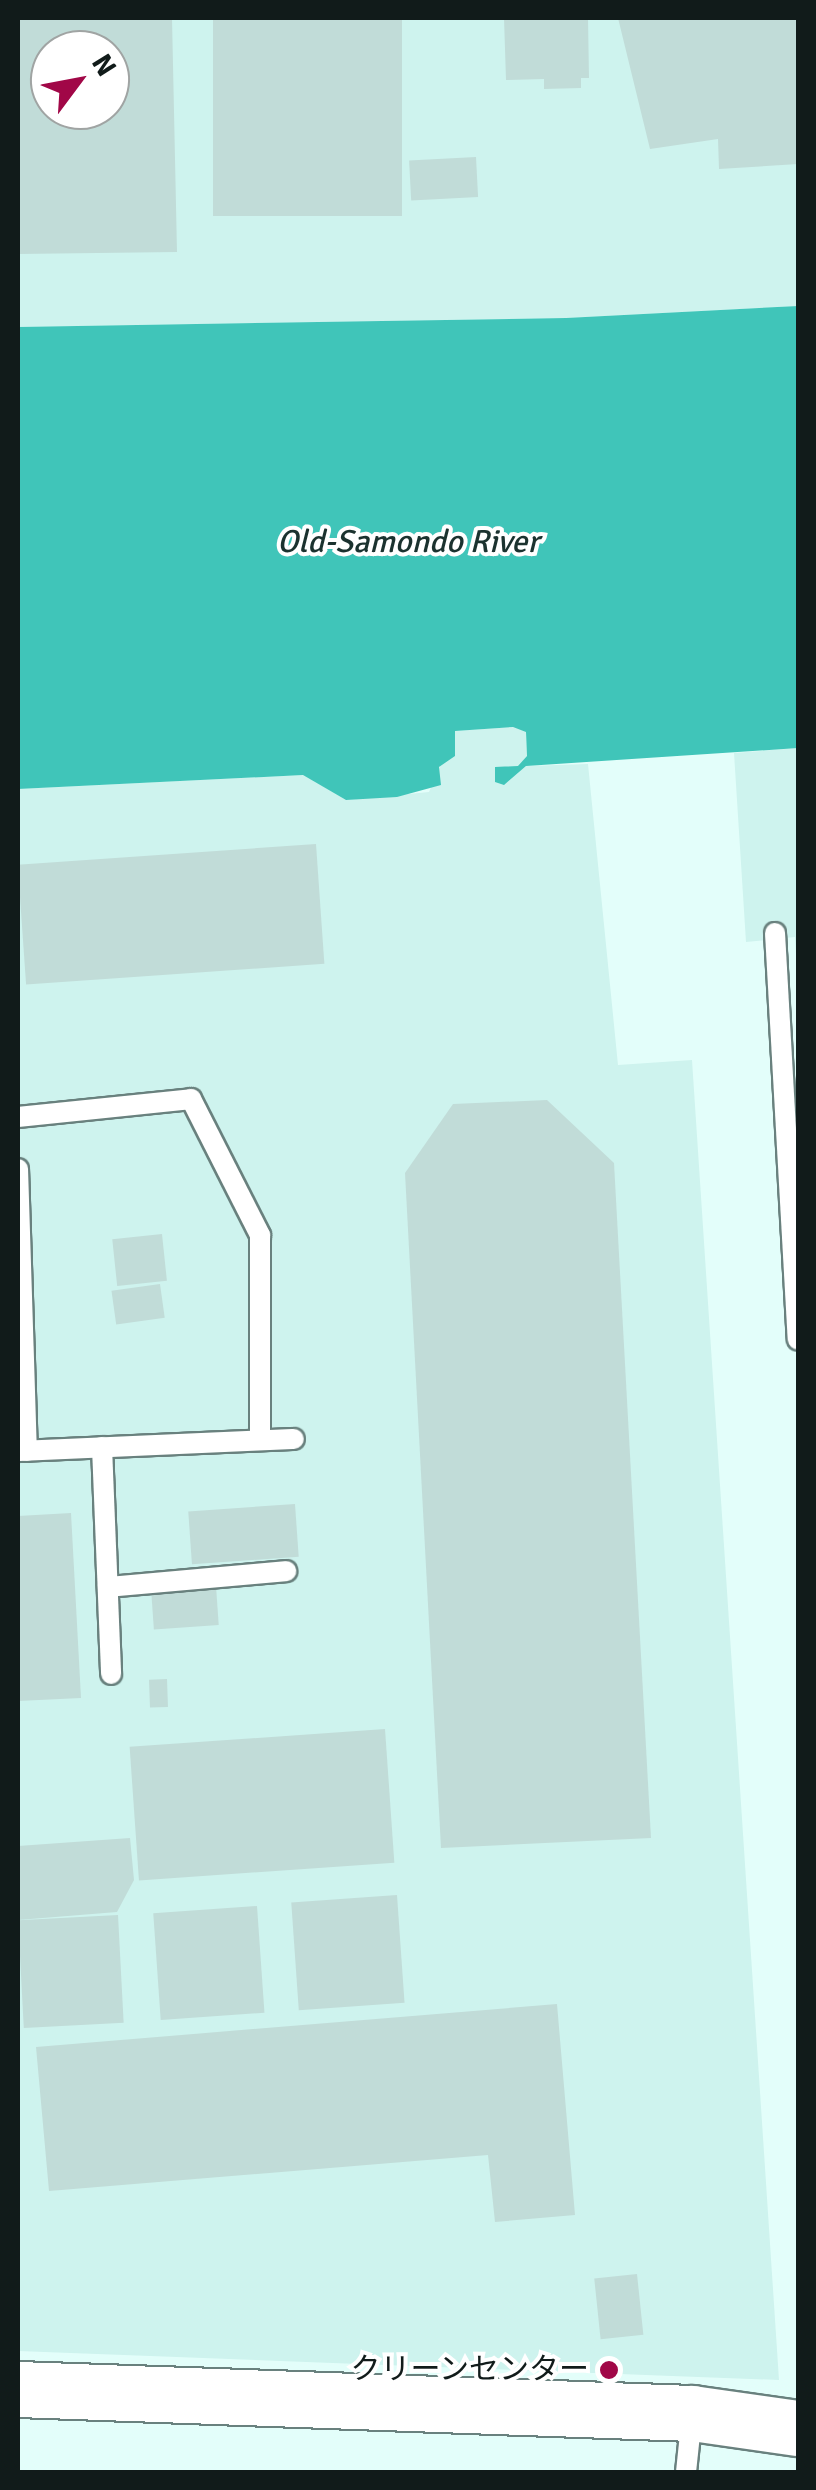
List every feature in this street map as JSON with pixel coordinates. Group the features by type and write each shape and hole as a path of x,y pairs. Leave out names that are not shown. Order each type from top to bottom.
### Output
{"main road":[{"path":"18,2389 692,2413 798,2428"}],"lane":[{"path":"775,933 798,1340"},
{"path":"784,1089 798,1058"},
{"path":"18,1117 191,1099 260,1235 260,1440"},
{"path":"18,1168 22,1451 294,1439"},
{"path":"102,1447 112,1674"},
{"path":"108,1586 286,1570"},
{"path":"686,2472 692,2413"}],"shaded area":[{"path":"18,18 798,18 798,306 566,318 18,327"},
{"path":"513,727 526,731 527,756 504,785 526,766 588,764 618,1065 692,1060 779,2380 18,2351 18,789 304,775 346,800 429,792 455,731"},
{"path":"798,748 798,989 795,937 746,942 734,753"}],"water":[{"name":"Old-Samondo River","path":"798,306 798,748 526,766 504,785 495,782 495,767 518,766 527,756 526,732 513,727 455,731 455,756 439,767 441,785 397,797 346,800 303,775 18,789 18,327 566,318"}],"building":[{"path":"18,18 172,18 177,252 18,254"},
{"path":"213,18 402,18 402,216 213,216"},
{"path":"504,18 588,18 589,78 581,78 581,88 544,89 544,79 506,80"},
{"path":"618,18 798,18 798,164 719,169 718,139 650,149"},
{"path":"476,157 478,197 411,200 409,161"},
{"path":"316,844 324,964 26,985 18,865"},
{"path":"547,1100 614,1163 651,1838 441,1848 405,1173 453,1104"},
{"path":"162,1234 167,1281 117,1286 112,1239"},
{"path":"160,1284 165,1318 116,1324 111,1291"},
{"path":"295,1504 299,1557 192,1564 188,1511"},
{"path":"71,1513 81,1698 18,1701 18,1516"},
{"path":"216,1586 219,1625 154,1629 151,1591"},
{"path":"167,1679 168,1707 150,1708 149,1680"},
{"path":"385,1729 394,1863 139,1881 130,1747"},
{"path":"130,1838 134,1880 117,1912 18,1920 18,1846"},
{"path":"397,1895 405,2003 299,2010 291,1902"},
{"path":"257,1906 264,2013 161,2020 153,1913"},
{"path":"118,1915 124,2023 24,2028 18,1920"},
{"path":"557,2004 575,2215 495,2222 488,2155 49,2191 36,2047"},
{"path":"637,2274 643,2335 601,2339 594,2278"}],"place":[{"name":"クリーンセンター","path":"609,2370"}]}
